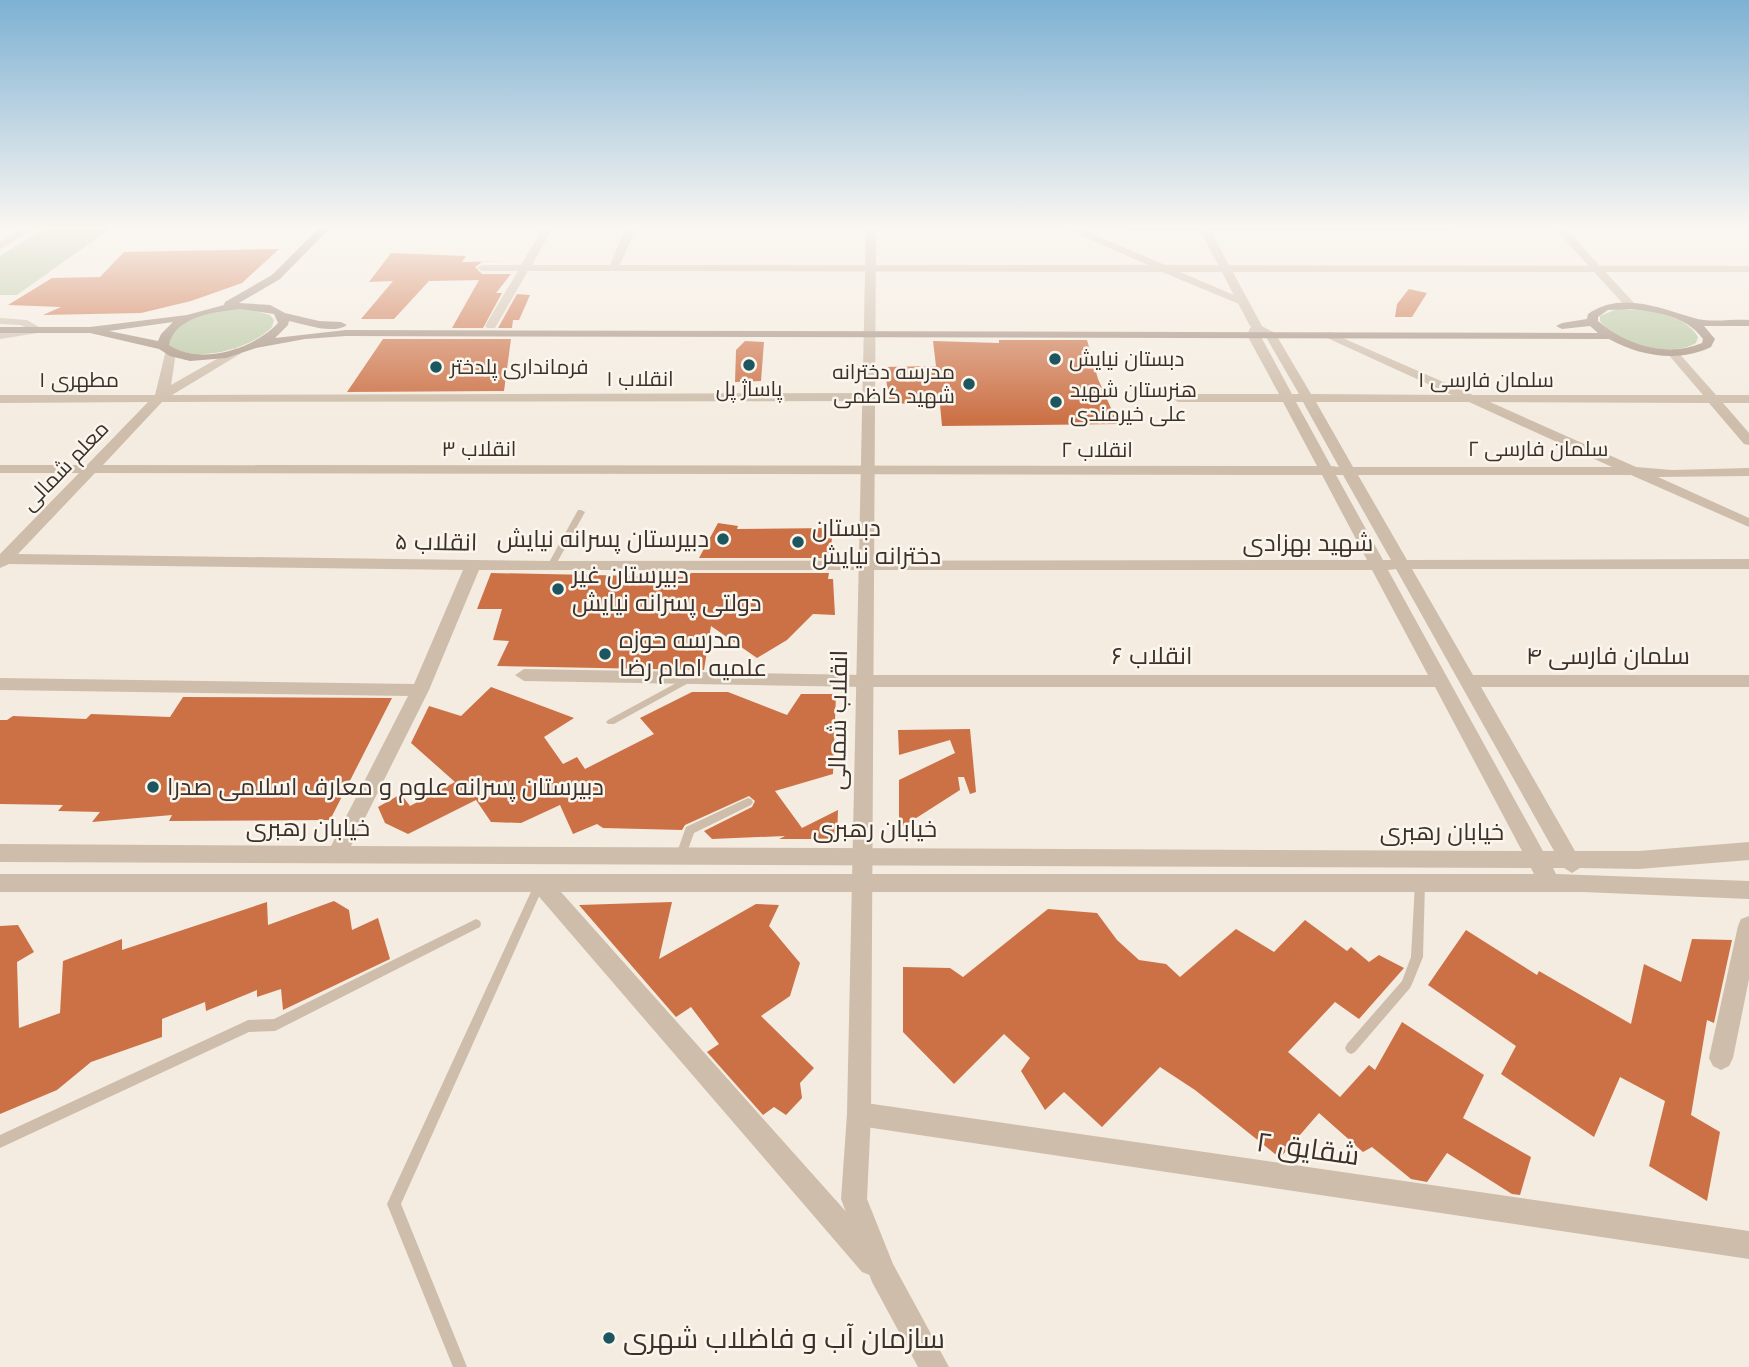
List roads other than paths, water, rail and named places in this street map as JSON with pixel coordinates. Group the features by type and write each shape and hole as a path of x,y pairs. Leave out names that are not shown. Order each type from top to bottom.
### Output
{"main road":[{"path":"223,308 251,292"},
{"path":"256,345 279,330 284,323 275,292"},
{"path":"0,330 90,330 194,316 223,308 257,306 319,324 341,325 869,330"},
{"path":"1690,321 1705,333 1709,340 1707,345 1700,350 1673,353 1638,347 1609,335 1593,322 1592,316 1605,307 1631,306 1662,311 1690,321 1749,323"},
{"path":"166,349 162,339 168,331 194,316"},
{"path":"90,330 198,357 236,352 256,345 305,336 346,333 1254,330 1564,326 1593,322"},
{"path":"1705,333 1749,332"},
{"path":"1271,335 1609,335"}],"street":[{"path":"491,326 511,292"},
{"name":"انقلاب شمالی","path":"870,292 859,1114 854,1199 882,1272"},
{"path":"1218,292 1244,303"},
{"path":"1238,292 1288,400 1550,883"},
{"path":"1618,292 1631,306"},
{"path":"0,321 23,322 38,330"},
{"path":"0,336 38,330"},
{"path":"1254,330 1271,335 1583,883"},
{"path":"1329,335 1749,523"},
{"path":"160,397 167,378 166,349"},
{"path":"160,397 236,352"},
{"path":"1673,353 1749,441"},
{"name":"انقلاب ۱","path":"160,397 869,397"},
{"name":"مطهری ۱","path":"0,399 160,397"},
{"name":"معلم شمالی","path":"2,561 160,397"},
{"name":"سلمان فارسی ۱","path":"1178,398 1749,399"},
{"name":"انقلاب ۳","path":"0,469 868,470"},
{"name":"انقلاب ۲","path":"868,470 1327,471"},
{"name":"سلمان فارسی ۲","path":"1327,471 1634,471 1672,474 1749,472"},
{"name":"انقلاب ۵","path":"2,561 551,566 866,565"},
{"name":"شهید بهزادی","path":"866,565 1749,564"},
{"path":"337,854 420,690 473,565"},
{"name":"انقلاب ۶","path":"524,675 865,681 1440,681"},
{"name":"سلمان فارسی ۴","path":"1467,681 1749,681"},
{"path":"0,684 420,690"},
{"name":"خیابان رهبری","path":"0,853 1639,860 1749,851"},
{"name":"خیابان رهبری","path":"0,883 1583,883 1749,890"},
{"path":"540,883 882,1272 934,1367"},
{"path":"1721,1058 1749,926"},
{"name":"شقایق ۲","path":"859,1114 1749,1245"}],"lane":[{"path":"551,566 581,512"},
{"path":"611,722 692,677"},
{"path":"681,855 690,830 748,802"},
{"path":"460,1367 394,1204 540,883"},
{"path":"1351,1048 1406,984 1417,957 1420,883"},
{"path":"0,1142 248,1026 275,1026 476,924"}],"place":[{"name":"دبستان نیایش","path":"1055,359"},
{"name":"پاساژ پل","path":"749,365"},
{"name":"فرمانداری پلدختر","path":"436,367"},
{"name":"مدرسه دخترانه شهید کاظمی","path":"969,384"},
{"name":"هنرستان شهید علی خیرمندی","path":"1056,402"},
{"name":"دبیرستان پسرانه نیایش","path":"723,539"},
{"name":"دبستان دخترانه نیایش","path":"798,542"},
{"name":"دبیرستان غیر دولتی پسرانه نیایش","path":"558,589"},
{"name":"مدرسه حوزه علمیه امام رضا","path":"605,654"},
{"name":"دبیرستان پسرانه علوم و معارف اسلامی صدرا","path":"153,787"},
{"name":"سازمان آب و فاضلاب شهری","path":"609,1338"}]}
